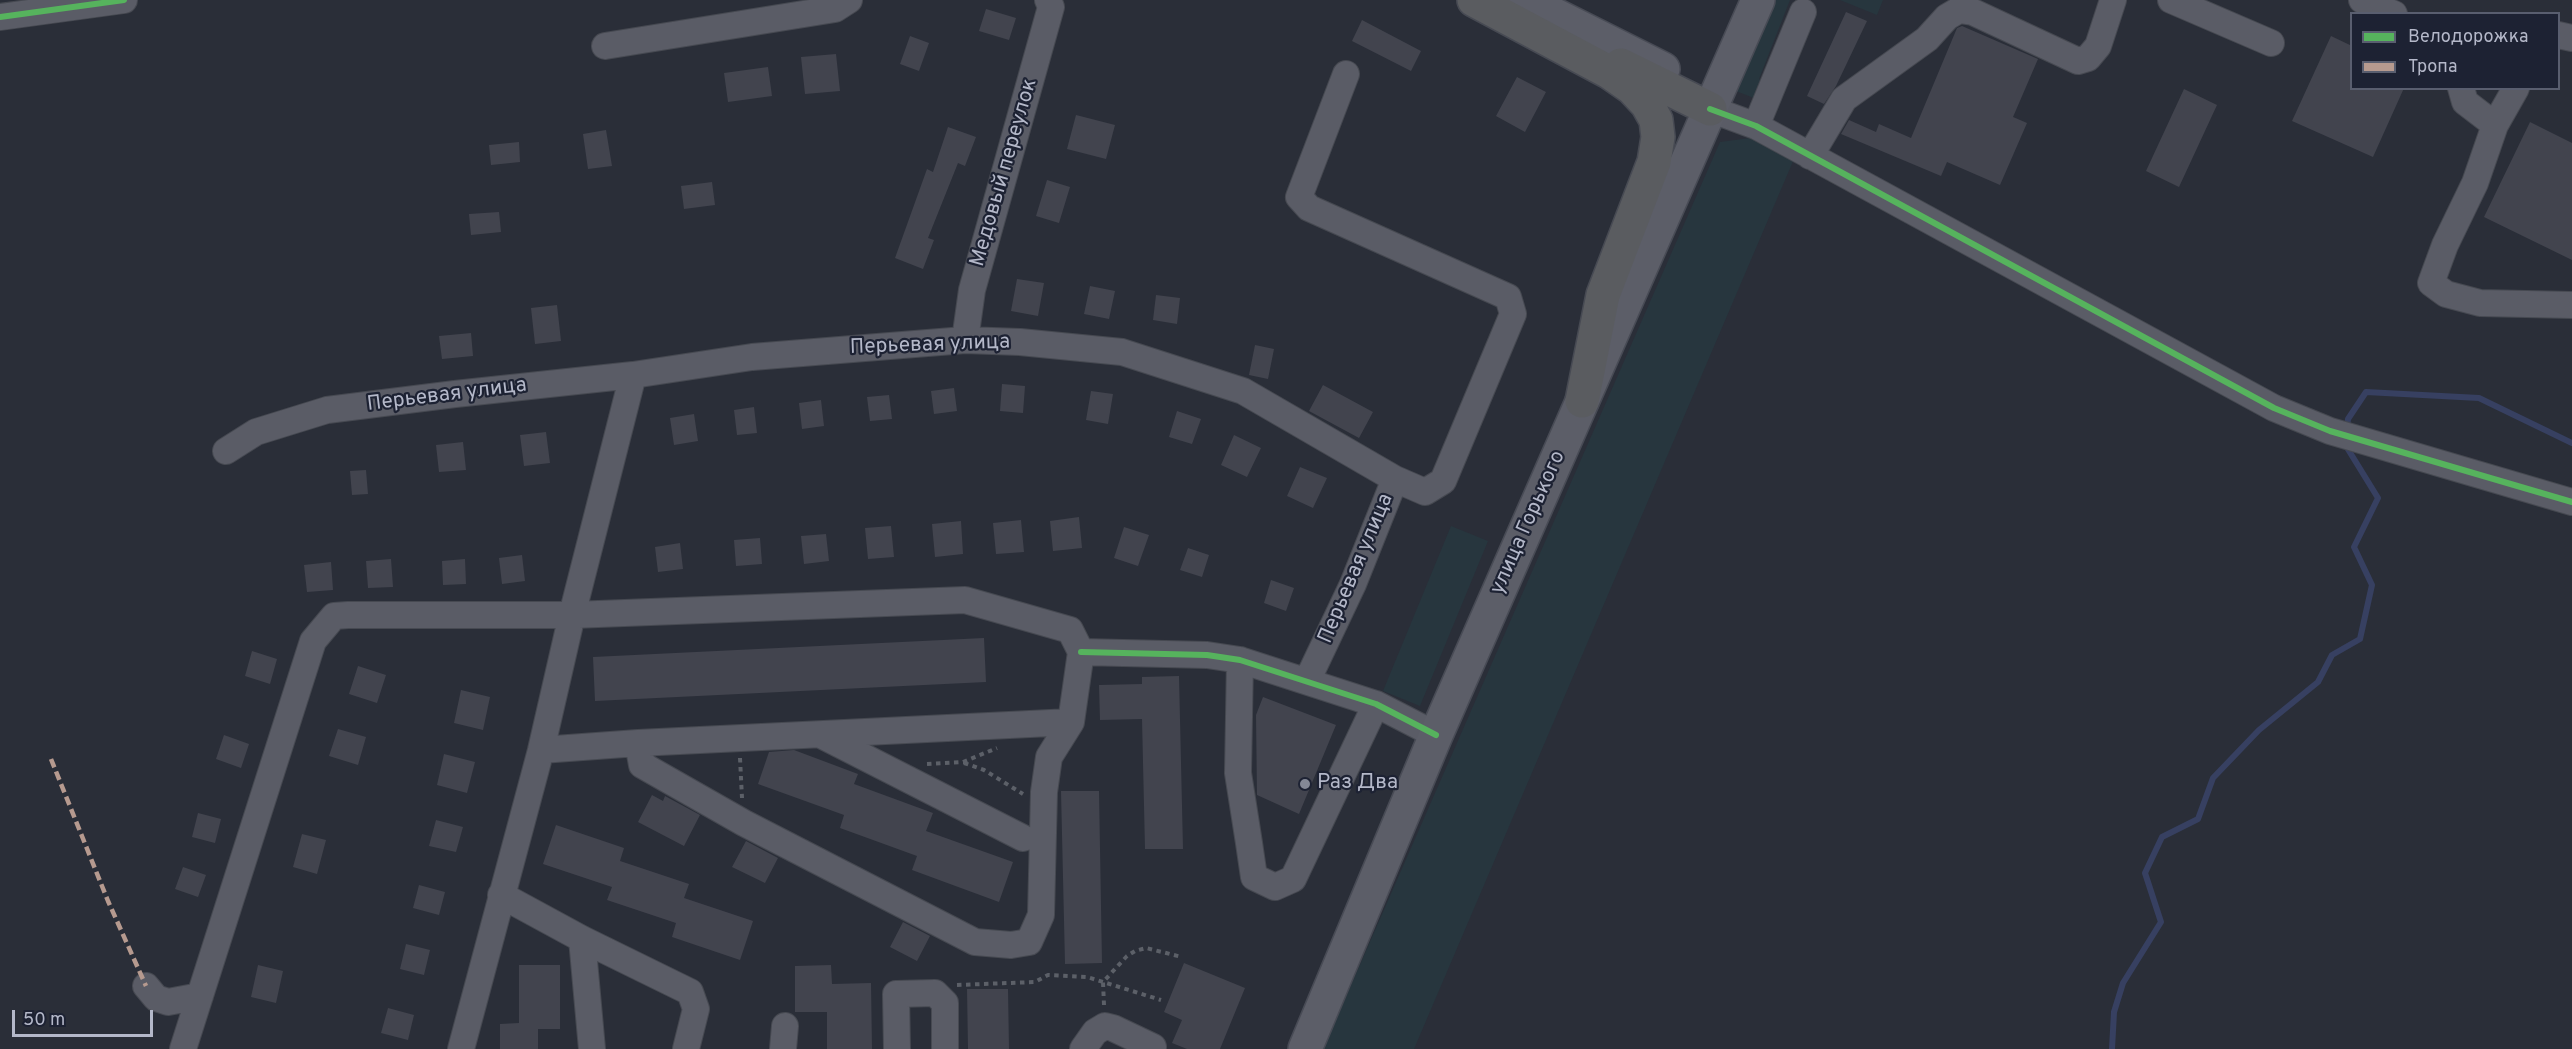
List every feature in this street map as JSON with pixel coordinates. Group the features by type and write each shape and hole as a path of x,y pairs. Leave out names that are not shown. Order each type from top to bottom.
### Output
{"highway":[{"path":"1474,0 1609,72 1632,88 1647,104 1656,120 1658,137 1654,162 1603,296 1582,400"},
{"path":"1490,0 1713,102"}],"main road":[{"path":"1524,0 1713,102"},
{"name":"улица Горького","path":"1305,1049 1436,735 1758,0"}],"street":[{"path":"0,17 124,0"},
{"path":"605,46 836,9 849,0"},
{"path":"1810,156 1844,99 1927,39 1947,17 1959,10 1973,12 2078,61 2088,58 2098,46 2113,0"},
{"path":"2171,0 2271,43"},
{"path":"2362,0 2389,12"},
{"name":"Медовый переулок","path":"965,340 972,290 1050,4"},
{"path":"1756,126 1803,12"},
{"path":"1346,74 1299,196 1309,208 1508,297 1513,314 1443,481 1425,492 1395,479"},
{"path":"2462,90 2465,102 2495,125"},
{"path":"2515,90 2495,125 2475,183 2445,245 2431,283 2446,294 2480,303 2572,305"},
{"path":"1713,102 2274,408 2330,431 2572,502"},
{"name":"Перьевая улица","path":"226,451 256,432 327,410 633,375 752,357 965,340 1020,342 1122,352 1243,391 1395,479 1353,584 1307,681"},
{"path":"461,1049 541,750 572,615 633,375"},
{"path":"183,1049 314,641 323,626 334,616 368,613 572,615 964,600 1070,630 1081,652 1071,722 1048,757 1041,915 1029,942 1011,945 975,942 744,823 642,765 638,743"},
{"path":"1081,652 1207,655 1240,660 1376,704 1436,735"},
{"path":"1240,660 1238,772 1254,877 1275,887 1293,879 1376,704"},
{"path":"541,750 638,743 1071,722"},
{"path":"821,735 1023,838"},
{"path":"501,895 582,939 690,992 696,1009 686,1049"},
{"path":"582,939 592,1049"},
{"path":"146,986 156,998 168,1002 200,996"},
{"path":"897,1049 896,994 935,993 945,1002 945,1049"},
{"path":"1083,1049 1095,1032 1105,1026 1153,1047"}],"path":[{"path":"920,763 946,765 963,762 995,750 1026,725"},
{"path":"739,739 744,823"},
{"path":"963,762 1001,780 1044,808"},
{"path":"1105,1026 1103,982 1127,956 1140,949 1161,950 1182,957"},
{"path":"939,997 964,983 1035,982 1048,975 1087,977 1161,1000"}],"shaded area":[{"path":"1774,0 1790,0 1759,79 1780,89 1759,100 1736,91"},
{"path":"1840,0 1883,0 1877,15"},
{"path":"1750,138 1794,159 1414,1049 1323,1049 1720,142"},
{"path":"1451,526 1488,541 1420,706 1383,691"}],"building":[{"path":"986,9 1016,18 1009,40 979,31"},
{"path":"1846,12 1867,21 1836,86 1824,104 1807,96"},
{"path":"1362,20 1421,51 1411,71 1352,41"},
{"path":"1962,26 2038,59 2013,117 2027,123 2000,185 1947,162 1941,176 1841,134 1849,120 1876,132 1879,124 1911,138 1957,28"},
{"path":"910,36 929,43 919,71 900,64"},
{"path":"2331,36 2350,45 2350,90 2403,90 2373,157 2292,121"},
{"path":"836,54 840,91 805,94 801,57"},
{"path":"768,67 772,96 728,102 724,73"},
{"path":"1517,77 1546,92 1525,132 1496,116"},
{"path":"2184,89 2217,105 2179,187 2146,171"},
{"path":"1076,115 1115,125 1106,159 1067,149"},
{"path":"2530,122 2572,143 2572,260 2484,217"},
{"path":"948,127 976,137 965,166 958,163 928,238 934,240 923,269 895,258 927,169 933,172"},
{"path":"606,130 612,166 588,169 583,134"},
{"path":"519,142 520,162 491,165 489,145"},
{"path":"1047,180 1070,187 1059,223 1036,216"},
{"path":"712,182 715,205 684,209 681,186"},
{"path":"499,212 501,232 471,235 469,214"},
{"path":"1017,279 1044,283 1038,316 1011,311"},
{"path":"1090,286 1115,291 1109,319 1084,314"},
{"path":"1156,295 1180,298 1177,324 1153,320"},
{"path":"557,305 561,341 535,344 531,308"},
{"path":"471,333 473,356 442,359 439,336"},
{"path":"1255,345 1274,349 1268,379 1249,375"},
{"path":"1002,384 1025,386 1023,413 1000,411"},
{"path":"1323,385 1373,412 1359,438 1309,411"},
{"path":"954,388 957,411 934,414 931,391"},
{"path":"1091,391 1113,394 1108,424 1086,420"},
{"path":"889,395 892,419 870,421 867,397"},
{"path":"821,400 824,426 802,429 799,403"},
{"path":"754,407 757,433 737,435 734,410"},
{"path":"1177,411 1201,419 1192,444 1169,437"},
{"path":"694,414 698,441 674,445 670,418"},
{"path":"546,432 550,463 524,466 520,435"},
{"path":"1234,435 1261,448 1247,477 1221,465"},
{"path":"463,442 466,470 439,472 436,445"},
{"path":"1300,467 1327,478 1313,508 1287,496"},
{"path":"366,470 368,494 352,495 350,471"},
{"path":"1079,517 1082,548 1053,551 1050,521"},
{"path":"1021,520 1024,552 996,554 993,523"},
{"path":"961,521 963,554 935,557 932,524"},
{"path":"891,526 894,557 868,559 865,528"},
{"path":"1124,527 1149,535 1138,566 1114,558"},
{"path":"826,534 829,561 804,564 801,536"},
{"path":"760,538 762,564 736,566 734,540"},
{"path":"680,543 683,569 658,572 655,547"},
{"path":"1188,548 1209,555 1202,577 1180,570"},
{"path":"522,555 525,581 502,584 499,558"},
{"path":"391,559 393,587 368,588 366,561"},
{"path":"465,559 466,584 443,585 442,561"},
{"path":"331,562 333,590 307,592 304,565"},
{"path":"1271,580 1294,588 1286,611 1264,603"},
{"path":"984,638 986,682 595,701 593,657"},
{"path":"252,651 277,659 270,684 245,676"},
{"path":"358,666 386,675 377,703 349,694"},
{"path":"1179,676 1183,849 1145,849 1142,719 1100,720 1099,685 1142,684 1142,677"},
{"path":"461,690 490,697 483,730 454,723"},
{"path":"1263,697 1336,725 1299,814 1257,795 1256,715"},
{"path":"338,729 366,737 358,765 329,756"},
{"path":"224,735 249,744 241,768 216,759"},
{"path":"794,750 858,774 854,784 933,813 926,831 1013,862 999,902 912,870 917,856 840,828 844,815 758,784 769,752"},
{"path":"444,754 475,762 467,793 437,785"},
{"path":"1061,791 1099,791 1102,963 1065,964"},
{"path":"652,795 663,801 665,796 700,815 684,846 638,822"},
{"path":"198,813 221,819 215,843 192,837"},
{"path":"436,820 463,827 456,852 429,846"},
{"path":"556,825 624,848 620,861 689,884 684,898 753,921 740,960 672,937 676,923 607,900 612,887 543,864"},
{"path":"302,834 326,840 317,874 293,867"},
{"path":"746,841 778,858 765,883 732,867"},
{"path":"183,867 206,875 198,897 175,889"},
{"path":"419,885 445,892 439,915 413,908"},
{"path":"903,922 930,936 917,961 890,947"},
{"path":"406,944 430,950 424,975 400,969"},
{"path":"1184,963 1245,988 1220,1049 1187,1049 1172,1043 1182,1020 1164,1012"},
{"path":"258,965 283,971 276,1003 251,997"},
{"path":"519,965 560,965 560,1029 538,1029 538,1049 500,1049 500,1024 519,1023"},
{"path":"831,965 832,984 871,983 872,1049 827,1049 827,1012 795,1012 795,966"},
{"path":"967,989 1008,989 1009,1049 968,1049"},
{"path":"388,1008 414,1015 408,1040 381,1033"}],"waterway":[{"path":"2347,429 2348,419 2366,392 2479,398 2572,443"},
{"path":"2112,1049 2114,1012 2123,983 2161,922 2145,873 2162,837 2198,819 2213,778 2259,730 2318,682 2332,655 2360,639 2372,585 2354,547 2378,498 2346,446 2346,442"}],"marked path":[{"path":"51,759 108,901 146,986"}],"cycle path":[{"path":"0,17 124,0"},
{"path":"1710,109 1756,126 2274,408 2330,431 2572,502"},
{"path":"1081,652 1207,655 1240,660 1376,704 1436,735"}],"place":[{"name":"Раз Два","path":"1305,784"}]}
